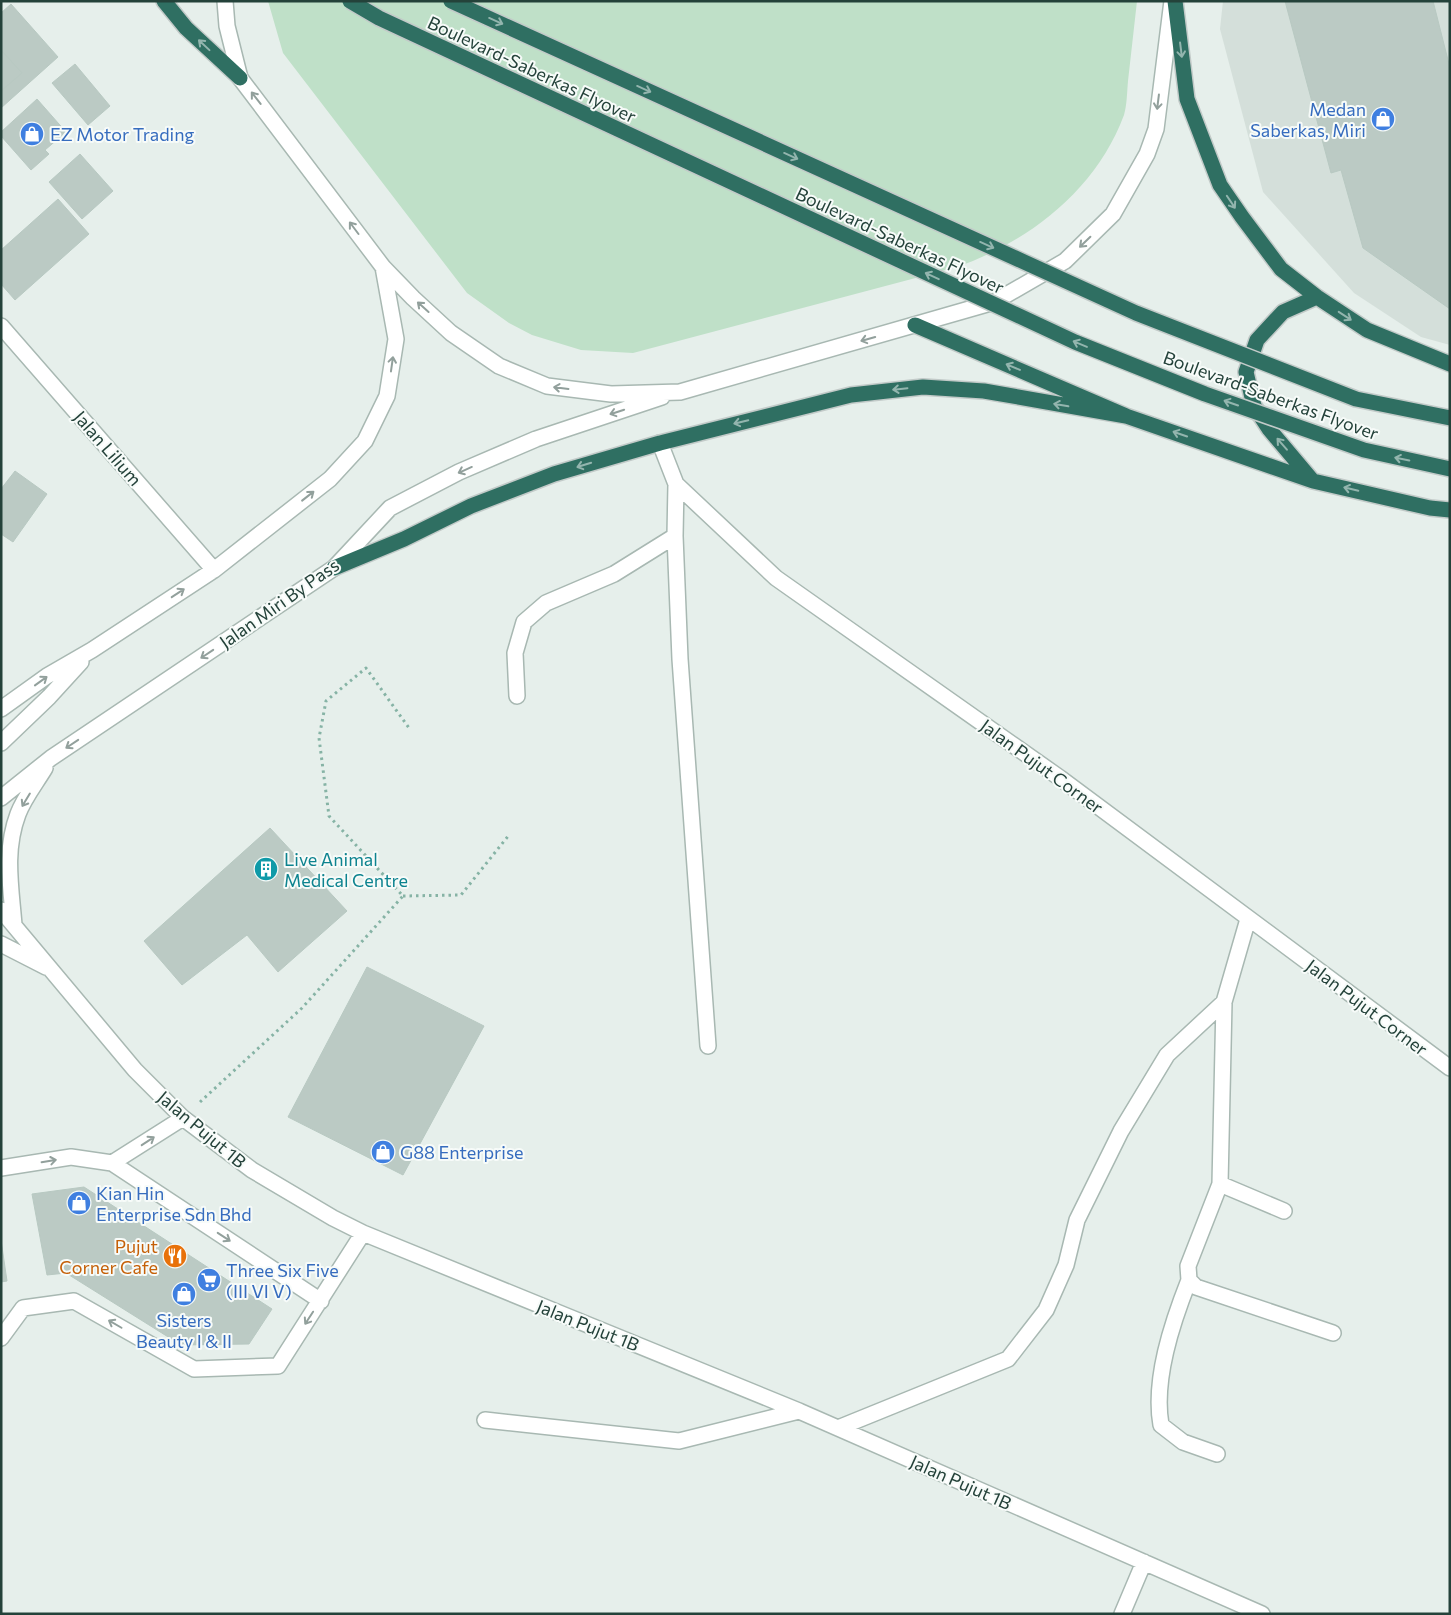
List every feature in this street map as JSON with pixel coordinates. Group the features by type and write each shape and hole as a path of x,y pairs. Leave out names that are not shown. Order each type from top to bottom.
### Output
{"highway":[{"path":"164,1 186,28 240,78"},
{"name":"Boulevard-Saberkas Flyover","path":"350,1 388,22 1075,342 1205,394 1364,450 1450,469"},
{"name":"Boulevard-Saberkas Flyover","path":"451,1 1136,313 1356,399 1450,418"},
{"path":"1173,1 1187,99 1220,185 1281,268 1317,297 1367,330 1450,364"},
{"path":"1313,481 1270,430 1254,406 1246,372 1257,340 1283,312 1317,297"},
{"path":"915,325 1126,416 1313,481 1430,508 1450,510"},
{"path":"334,568 404,539 471,506 554,474 660,443 850,395 923,387 984,391 1126,416"}],"street":[{"path":"225,1 227,26 240,78 383,267 413,298 451,332 499,366 547,386 611,394 680,392 994,302 1030,283 1066,260 1113,214 1147,154 1156,129 1173,1"},
{"path":"1,710 46,676 92,650 214,570 330,479 365,441 388,396 396,339 383,267"},
{"name":"Jalan Lilium","path":"1,326 214,570"},
{"name":"Jalan Miri By Pass","path":"1,798 51,758 334,568 390,508 459,472 536,439 680,392"},
{"name":"Jalan Pujut Corner","path":"660,443 676,484 776,578 1060,778 1450,1068"},
{"path":"676,484 675,536 680,658 708,1046"},
{"path":"517,696 515,653 524,622 546,603 614,574 675,536"},
{"path":"1,743 49,697 92,650"},
{"path":"14,925 8,863 10,842 18,813 51,758"},
{"name":"Jalan Pujut 1B","path":"1,910 56,973 135,1070 183,1118 252,1170 333,1218 363,1233 838,1428 1262,1614"},
{"path":"1217,1454 1183,1442 1161,1425 1157,1405 1173,1320 1189,1280 1188,1266 1220,1184 1224,1002 1248,919"},
{"path":"1,944 56,973"},
{"path":"838,1428 1008,1359 1046,1310 1066,1265 1077,1220 1121,1131 1167,1055 1182,1039 1224,1002"},
{"path":"112,1163 183,1118"},
{"path":"1,1168 71,1157 112,1163 320,1301"},
{"path":"1220,1184 1284,1211"},
{"path":"1,1338 23,1308 74,1301 194,1369 278,1366 363,1233"},
{"path":"1189,1280 1196,1287 1333,1333"},
{"path":"485,1420 679,1441 799,1412"},
{"path":"1122,1614 1144,1562"}],"path":[{"path":"403,896 329,816 318,738 326,701 366,668 409,728"},
{"path":"183,1118 302,1008 403,896 461,895 509,835"}],"shaded area":[{"path":"1223,1 1450,1 1450,345 1421,337 1354,293 1263,192 1220,29"}],"green space":[{"path":"268,1 1137,1 1126,107 1112,142 1096,167 1078,189 1035,227 1010,243 957,267 633,353 581,350 532,335 509,323 467,293 283,53"}],"building":[{"name":"Medan Saberkas, Miri","path":"1285,1 1433,1 1450,68 1450,309 1363,248 1341,170 1331,173"},
{"path":"11,4 58,57 1,108 1,13"},
{"path":"1,50 22,73 1,91"},
{"path":"75,64 110,106 88,125 52,83"},
{"name":"EZ Motor Trading","path":"37,99 66,132 45,150 49,154 31,170 1,136 1,132"},
{"path":"80,154 113,191 82,219 49,182"},
{"path":"58,199 89,234 15,300 1,284 1,250"},
{"path":"15,471 47,494 13,542 1,534 1,489"},
{"name":"Live Animal Medical Centre","path":"270,828 347,911 278,972 247,935 182,985 144,941"},
{"path":"367,967 484,1026 403,1175 288,1117"},
{"path":"84,1187 272,1309 249,1344 181,1345 66,1273 47,1275 32,1194"},
{"path":"1,1240 7,1281 1,1282"}],"place":[{"name":"Medan Saberkas, Miri","path":"1383,119"},
{"name":"EZ Motor Trading","path":"32,134"},
{"name":"Live Animal Medical Centre","path":"266,869"},
{"name":"G88 Enterprise","path":"383,1152"},
{"name":"Kian Hin Enterprise Sdn Bhd","path":"79,1203"},
{"name":"Pujut Corner Cafe","path":"175,1256"},
{"name":"Three Six Five (III VI V)","path":"209,1280"},
{"name":"Sisters Beauty I & II","path":"184,1294"}]}
